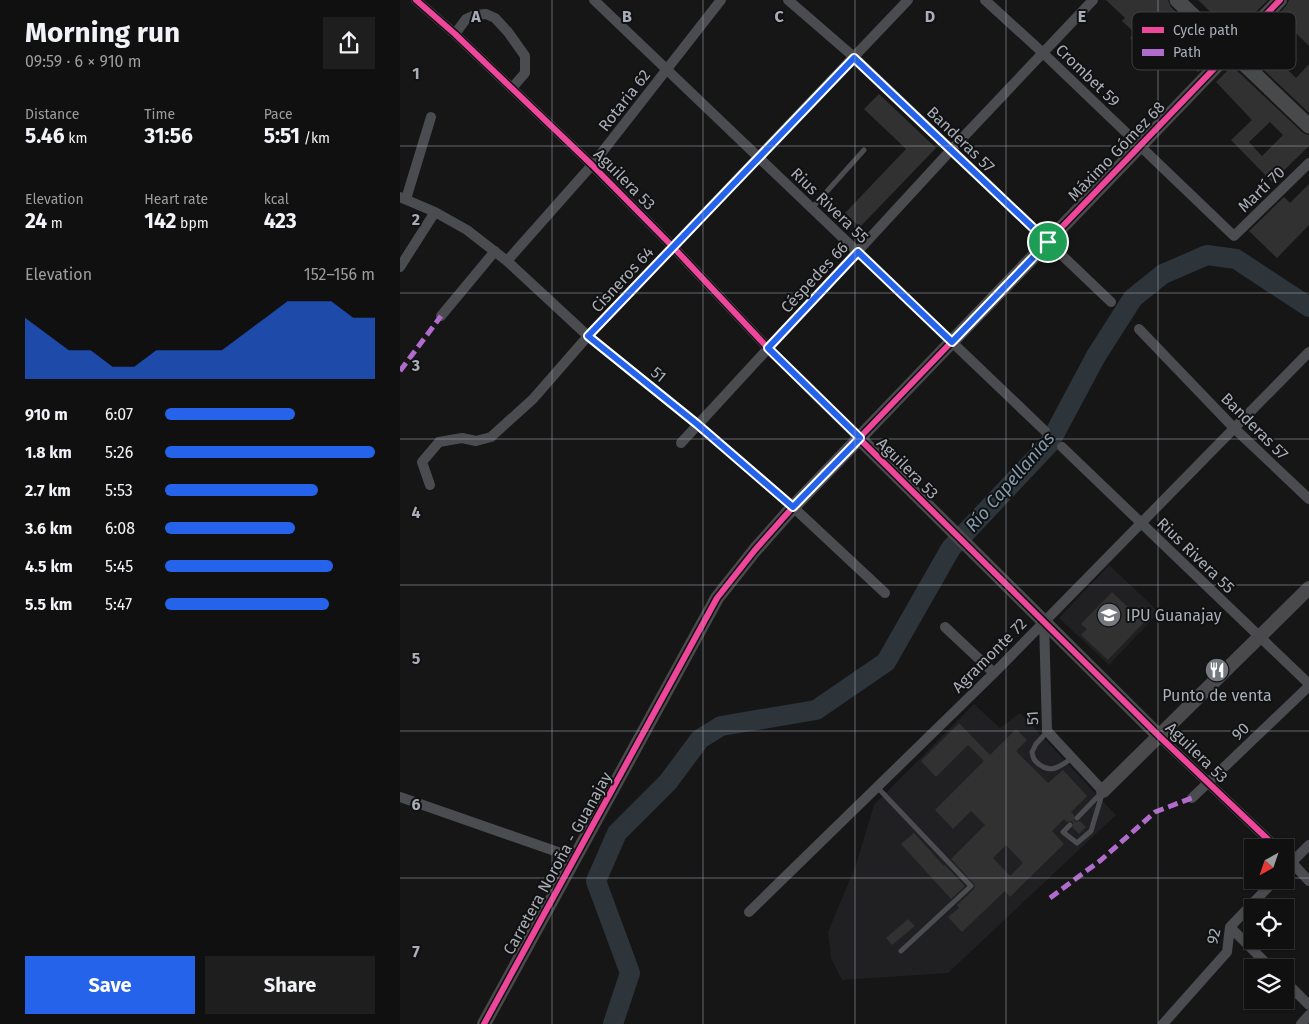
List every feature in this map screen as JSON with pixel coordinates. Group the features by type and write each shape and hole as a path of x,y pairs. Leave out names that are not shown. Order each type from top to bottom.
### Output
{"main road":[{"path":"1177,0 1190,12"},
{"path":"1251,70 1309,126"}],"street":[{"name":"Aguilera 53","path":"416,0 455,34 592,165 673,247 768,348 1160,737 1268,839"},
{"name":"Rius Rivera 55","path":"594,0 1046,431"},
{"name":"Rotaria 62","path":"507,261 592,165 721,0"},
{"name":"Banderas 57","path":"788,0 854,58 1112,302"},
{"name":"Cisneros 64","path":"430,485 422,462 439,442 462,438 476,441 492,437 533,398 588,336 908,0"},
{"name":"Crombet 59","path":"985,0 1234,236"},
{"name":"Céspedes 66","path":"681,443 951,150 1093,0"},
{"name":"Máximo Gómez 68","path":"1268,12 1280,0"},
{"path":"455,34 466,18 486,14 495,18 508,32 525,56 526,73 512,88"},
{"name":"Máximo Gómez 68","path":"653,714 717,598 755,550 793,507 1213,70"},
{"path":"403,198 431,117"},
{"name":"Martí 70","path":"1234,236 1309,163"},
{"name":"51","path":"403,198 435,212 467,230 507,261 588,336 697,424 793,507 885,593"},
{"path":"400,267 435,212"},
{"path":"441,316 494,251"},
{"name":"Banderas 57","path":"1139,329 1234,428 1309,499"},
{"name":"Agramonte 72","path":"749,912 994,673 1309,352"},
{"name":"Rius Rivera 55","path":"1062,447 1309,685"},
{"path":"1104,791 1309,588"},
{"name":"51","path":"1044,621 1047,731 1104,791"},
{"path":"944,627 994,673"},
{"name":"90","path":"1192,798 1309,685"},
{"name":"Carretera Noroña - Guanajay","path":"484,1024 653,714"},
{"path":"400,798 575,858"},
{"path":"1294,857 1309,845"},
{"path":"1294,868 1309,882"},
{"name":"92","path":"1164,1024 1227,952 1230,927 1266,889"},
{"path":"1230,927 1262,959"},
{"path":"1294,990 1309,1005"},
{"path":"1301,1024 1309,1015"}],"lane":[{"path":"812,208 864,150"},
{"path":"1047,731 1036,744 1032,752 1033,759 1046,769 1051,770 1072,758"},
{"path":"877,787 971,886 901,951"},
{"path":"1077,818 1104,791"},
{"path":"1070,825 1063,832 1077,843 1090,831 1104,791"}],"shaded area":[{"name":"IPU Guanajay","path":"1109,565 1159,612 1109,665 1059,618"},
{"path":"974,704 1000,728 1020,713 1116,815 948,973 842,980 831,958 828,932 856,865 874,805"}],"building":[{"path":"1106,0 1168,0 1176,12 1132,12 1132,30 1122,21 1125,18"},
{"path":"1198,0 1268,0 1256,12 1210,12"},
{"path":"1289,0 1309,0 1309,46 1296,33 1296,12 1280,12"},
{"path":"1309,64 1309,113 1264,70 1288,70 1296,78"},
{"path":"1228,70 1236,70 1303,133 1309,135 1309,146 1272,182 1231,140 1252,120 1216,82","holes":["1270,122 1283,135 1262,156 1249,142"]},
{"path":"879,94 936,148 860,227 845,213 906,149 864,109"},
{"path":"1309,184 1309,225 1277,258 1249,231 1284,197 1290,203"},
{"path":"1112,592 1134,613 1139,609 1148,618 1108,660 1081,635 1087,629 1081,624"},
{"path":"959,723 990,755 1016,729 1027,740 1016,751 1048,783 1063,770 1087,796 1071,812 1074,815 1074,821 1080,821 1086,827 1079,834 1073,828 1073,822 1067,822 1064,819 1052,831 1064,844 1010,897 1005,891 962,932 948,917 959,908 957,905 974,889 975,885 951,859 985,825 971,811 953,829 935,810 984,761 968,745 936,777 921,761","holes":["1006,845 1023,863 1010,876 993,858"]},
{"path":"914,833 965,886 951,899 901,844"},
{"path":"908,919 915,926 892,945 886,938"}],"waterway":[{"name":"Río Capellanías","path":"613,1024 630,973 596,881 617,833 668,782 700,739 721,726 816,710 886,662 951,548 1049,444 1096,356 1133,298 1163,274 1207,255 1236,259 1309,307"}],"marked path":[{"path":"400,371 441,316"},
{"path":"1050,898 1101,860 1155,812 1192,798"}],"cycle path":[{"path":"416,0 455,34 592,165 673,247 768,348 1160,737 1268,839"},
{"path":"1268,12 1280,0"},
{"path":"484,1024 717,598 755,550 793,507 1213,70"}],"place":[{"name":"IPU Guanajay","path":"1109,615"},
{"name":"Punto de venta","path":"1217,670"}],"route":[{"path":"854,58 1048,242 952,342 858,252 768,348 860,438 793,507 697,424 588,336 854,58"}]}
